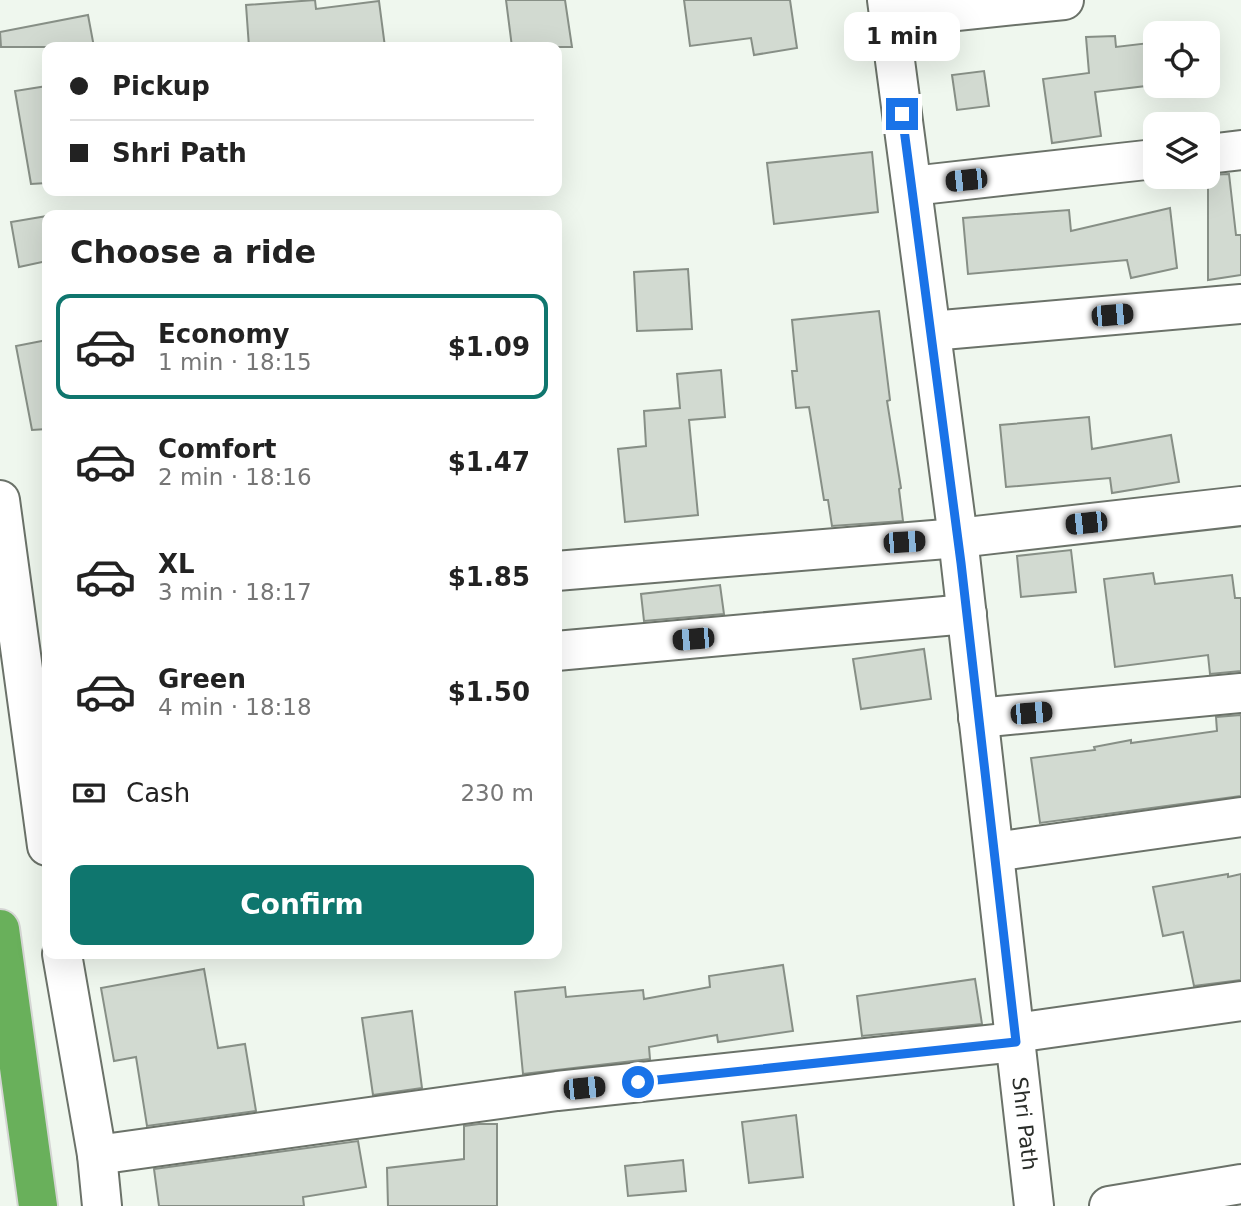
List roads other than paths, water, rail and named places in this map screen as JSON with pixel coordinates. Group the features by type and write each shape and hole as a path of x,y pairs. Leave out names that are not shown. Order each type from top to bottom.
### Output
{"highway":[{"path":"0,929 38,1206"}],"street":[{"path":"889,9 1063,0"},
{"name":"Shri Path","path":"889,9 958,538 1034,1206"},
{"path":"1220,153 1241,150"},
{"path":"912,186 1143,160"},
{"path":"931,331 1241,304"},
{"path":"0,500 37,698 42,772"},
{"path":"562,571 958,538 1241,506"},
{"path":"562,650 967,614"},
{"path":"978,718 1241,693"},
{"path":"994,852 1241,817"},
{"path":"63,959 97,1155 102,1206"},
{"path":"97,1155 558,1091 1015,1038 1241,1002"},
{"path":"1109,1206 1241,1184"}]}
